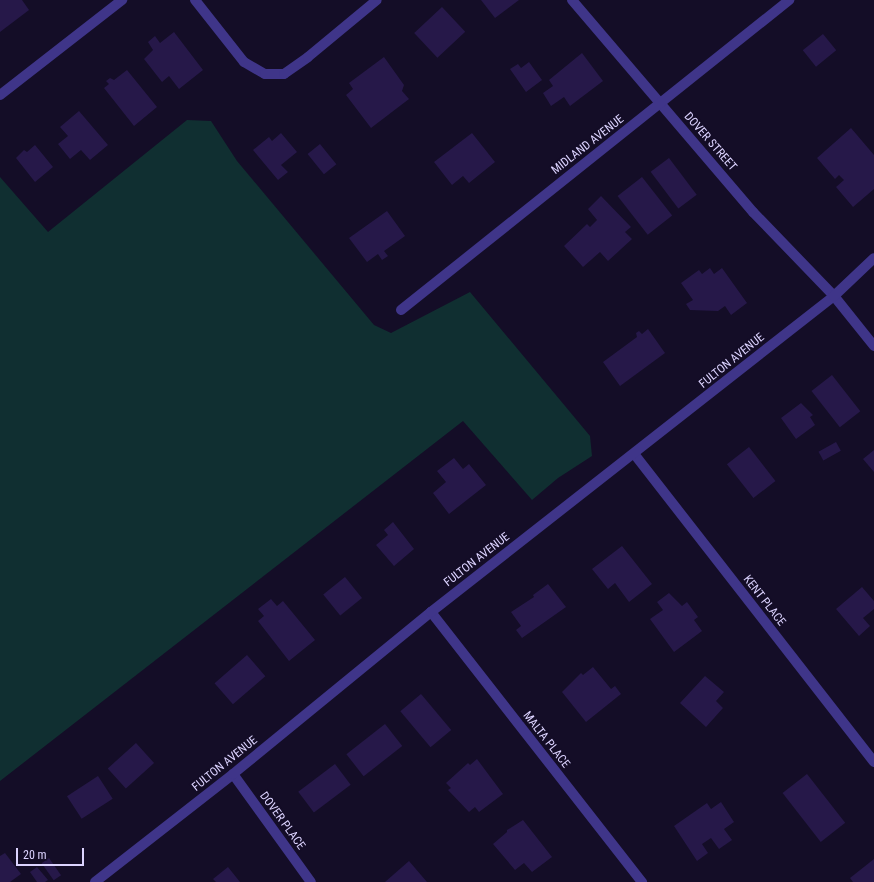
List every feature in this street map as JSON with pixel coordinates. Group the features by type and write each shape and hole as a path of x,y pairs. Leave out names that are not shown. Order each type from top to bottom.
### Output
{"street":[{"path":"0,95 122,0"},
{"path":"194,0 244,62 265,74 284,74 308,57 377,0"},
{"name":"DOVER STREET","path":"572,0 660,105 753,212 834,296 874,346"},
{"name":"MIDLAND AVENUE","path":"401,310 790,0"},
{"name":"FULTON AVENUE","path":"95,882 233,774 431,612 635,455 834,296 874,258"},
{"name":"KENT PLACE","path":"635,455 874,762"},
{"name":"MALTA PLACE","path":"431,612 642,882"},
{"name":"DOVER PLACE","path":"233,774 311,882"}],"green space":[{"path":"187,120 211,121 237,161 374,325 391,333 470,292 590,436 592,456 558,478 532,500 463,421 0,781 0,177 48,232"}],"building":[{"path":"0,0 22,0 29,10 0,32"},
{"path":"481,0 519,0 495,18"},
{"path":"442,7 465,32 437,58 414,33"},
{"path":"174,32 203,70 179,89 169,76 162,82 144,59 153,50 148,42 155,36 160,43"},
{"path":"823,34 836,50 816,67 803,50"},
{"path":"582,53 603,81 570,106 564,97 551,106 543,93 553,86 549,80"},
{"path":"384,57 404,85 402,91 409,99 371,128 346,95 353,89 349,83"},
{"path":"529,62 542,80 526,92 510,69 518,64 521,68"},
{"path":"127,70 157,107 134,126 104,88 109,84 106,81 110,78 114,80"},
{"path":"79,111 108,145 90,160 81,150 70,159 58,144 68,136 60,127"},
{"path":"851,128 874,155 874,189 853,207 836,187 844,180 839,175 835,179 817,158"},
{"path":"281,133 297,152 281,165 288,172 278,180 253,150 269,137 272,141"},
{"path":"472,133 495,162 469,183 463,176 452,185 434,162"},
{"path":"320,144 336,164 324,174 308,154"},
{"path":"35,145 53,167 35,182 16,158 24,150 27,152"},
{"path":"669,158 697,195 678,209 651,172"},
{"path":"642,177 672,216 648,235 618,196"},
{"path":"601,196 631,227 625,232 632,239 608,261 600,252 583,267 564,246 587,224 590,227 597,220 588,209"},
{"path":"387,211 405,236 384,251 388,256 382,260 378,254 367,262 349,238"},
{"path":"710,268 714,274 722,268 747,303 731,315 725,306 718,311 690,310 686,304 693,300 681,283 699,270 702,274"},
{"path":"648,329 665,353 620,386 603,362 637,337 636,333 639,331 642,334"},
{"path":"832,375 860,411 840,427 812,391"},
{"path":"801,403 813,415 810,417 815,425 796,439 781,418"},
{"path":"836,442 841,451 823,460 819,452"},
{"path":"749,447 775,481 753,498 727,464"},
{"path":"874,450 874,472 863,459"},
{"path":"454,458 463,469 469,464 486,485 449,514 433,493 446,482 437,471"},
{"path":"393,522 414,549 394,566 376,545 388,535 384,530"},
{"path":"622,546 652,584 629,602 615,583 608,589 592,569"},
{"path":"345,577 362,598 340,616 323,595"},
{"path":"548,584 566,607 522,638 516,630 521,626 511,612 534,597 533,595"},
{"path":"862,587 874,601 874,609 863,618 870,626 859,636 836,609"},
{"path":"669,593 682,606 687,602 698,617 694,620 702,631 674,652 650,619 663,610 657,602"},
{"path":"271,599 277,606 283,601 315,640 289,661 258,621 264,616 258,609"},
{"path":"247,655 265,676 233,704 215,683"},
{"path":"593,667 611,689 615,686 621,694 586,722 562,692 581,673 583,675"},
{"path":"705,676 724,692 716,701 723,708 706,727 680,703"},
{"path":"421,694 451,730 431,747 400,711"},
{"path":"385,724 402,746 364,776 346,754"},
{"path":"136,743 154,763 126,788 108,768"},
{"path":"477,759 503,794 479,812 475,807 469,812 448,790 451,788 446,783 468,763 470,765"},
{"path":"335,764 351,785 314,812 298,792"},
{"path":"807,774 845,823 821,842 783,793"},
{"path":"98,776 113,799 82,819 67,796"},
{"path":"721,802 734,822 724,829 732,840 719,849 711,838 702,844 708,853 697,861 674,826 707,803 711,809"},
{"path":"523,820 552,857 532,872 524,863 515,870 493,844 507,832 507,830"},
{"path":"5,853 21,874 10,882 0,882 0,856"},
{"path":"49,858 61,875 54,880 42,863"},
{"path":"874,859 874,882 853,882 850,878"},
{"path":"409,861 427,882 385,882"},
{"path":"37,867 48,880 45,882 37,882 30,872"},
{"path":"228,867 240,882 216,882 213,879"}]}
